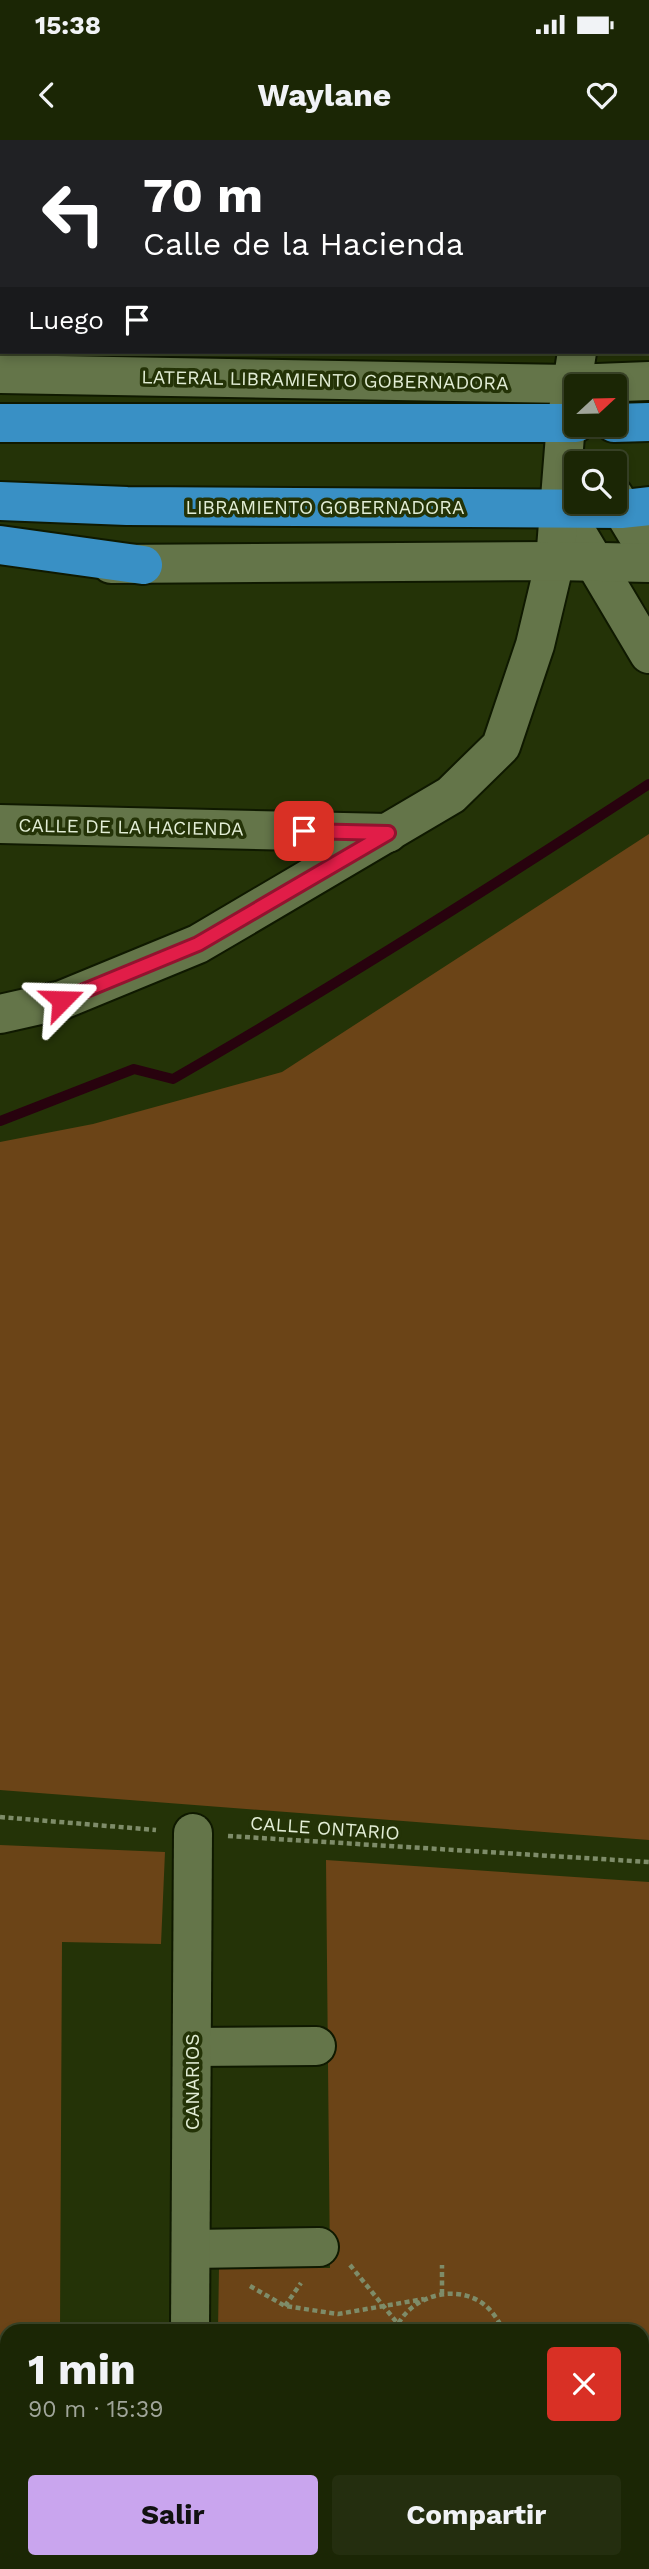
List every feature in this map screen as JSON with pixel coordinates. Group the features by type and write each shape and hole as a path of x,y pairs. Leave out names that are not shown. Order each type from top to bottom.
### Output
{"highway":[{"path":"627,423 649,422"},
{"path":"0,423 564,423"},
{"name":"LIBRAMIENTO GOBERNADORA","path":"0,501 127,506 480,508 629,504"},
{"path":"0,545 143,565"}],"street":[{"name":"LATERAL LIBRAMIENTO GOBERNADORA","path":"0,374 574,368 649,381"},
{"path":"0,1014 62,1000 198,944 451,795 501,746 535,645 555,561 569,438"},
{"path":"629,504 649,554"},
{"path":"560,506 649,654"},
{"path":"0,562 143,565 555,561 649,563"},
{"name":"CALLE DE LA HACIENDA","path":"0,824 388,833"},
{"name":"CANARIOS","path":"190,2324 193,1833"},
{"path":"192,2047 316,2046"},
{"path":"191,2249 334,2255"}],"path":[{"name":"CALLE ONTARIO","path":"0,1817 193,1833 649,1861"},
{"path":"334,2255 398,2324 409,2309 424,2299"},
{"path":"442,2265 442,2294"},
{"path":"249,2285 285,2306 338,2314 442,2294 462,2295 480,2301 495,2315 500,2324"}],"shaded area":[{"path":"649,834 649,1840 0,1790 0,1142 93,1124 282,1072"},
{"path":"0,1845 165,1852 161,1944 62,1942 60,2324 0,2324"},
{"path":"326,1860 649,1882 649,2324 218,2324 219,2267 330,2268"}],"waterway":[{"path":"0,1121 134,1069 173,1079 413,935 649,784"}],"route":[{"path":"62,1000 198,944 388,833 304,831"}]}
